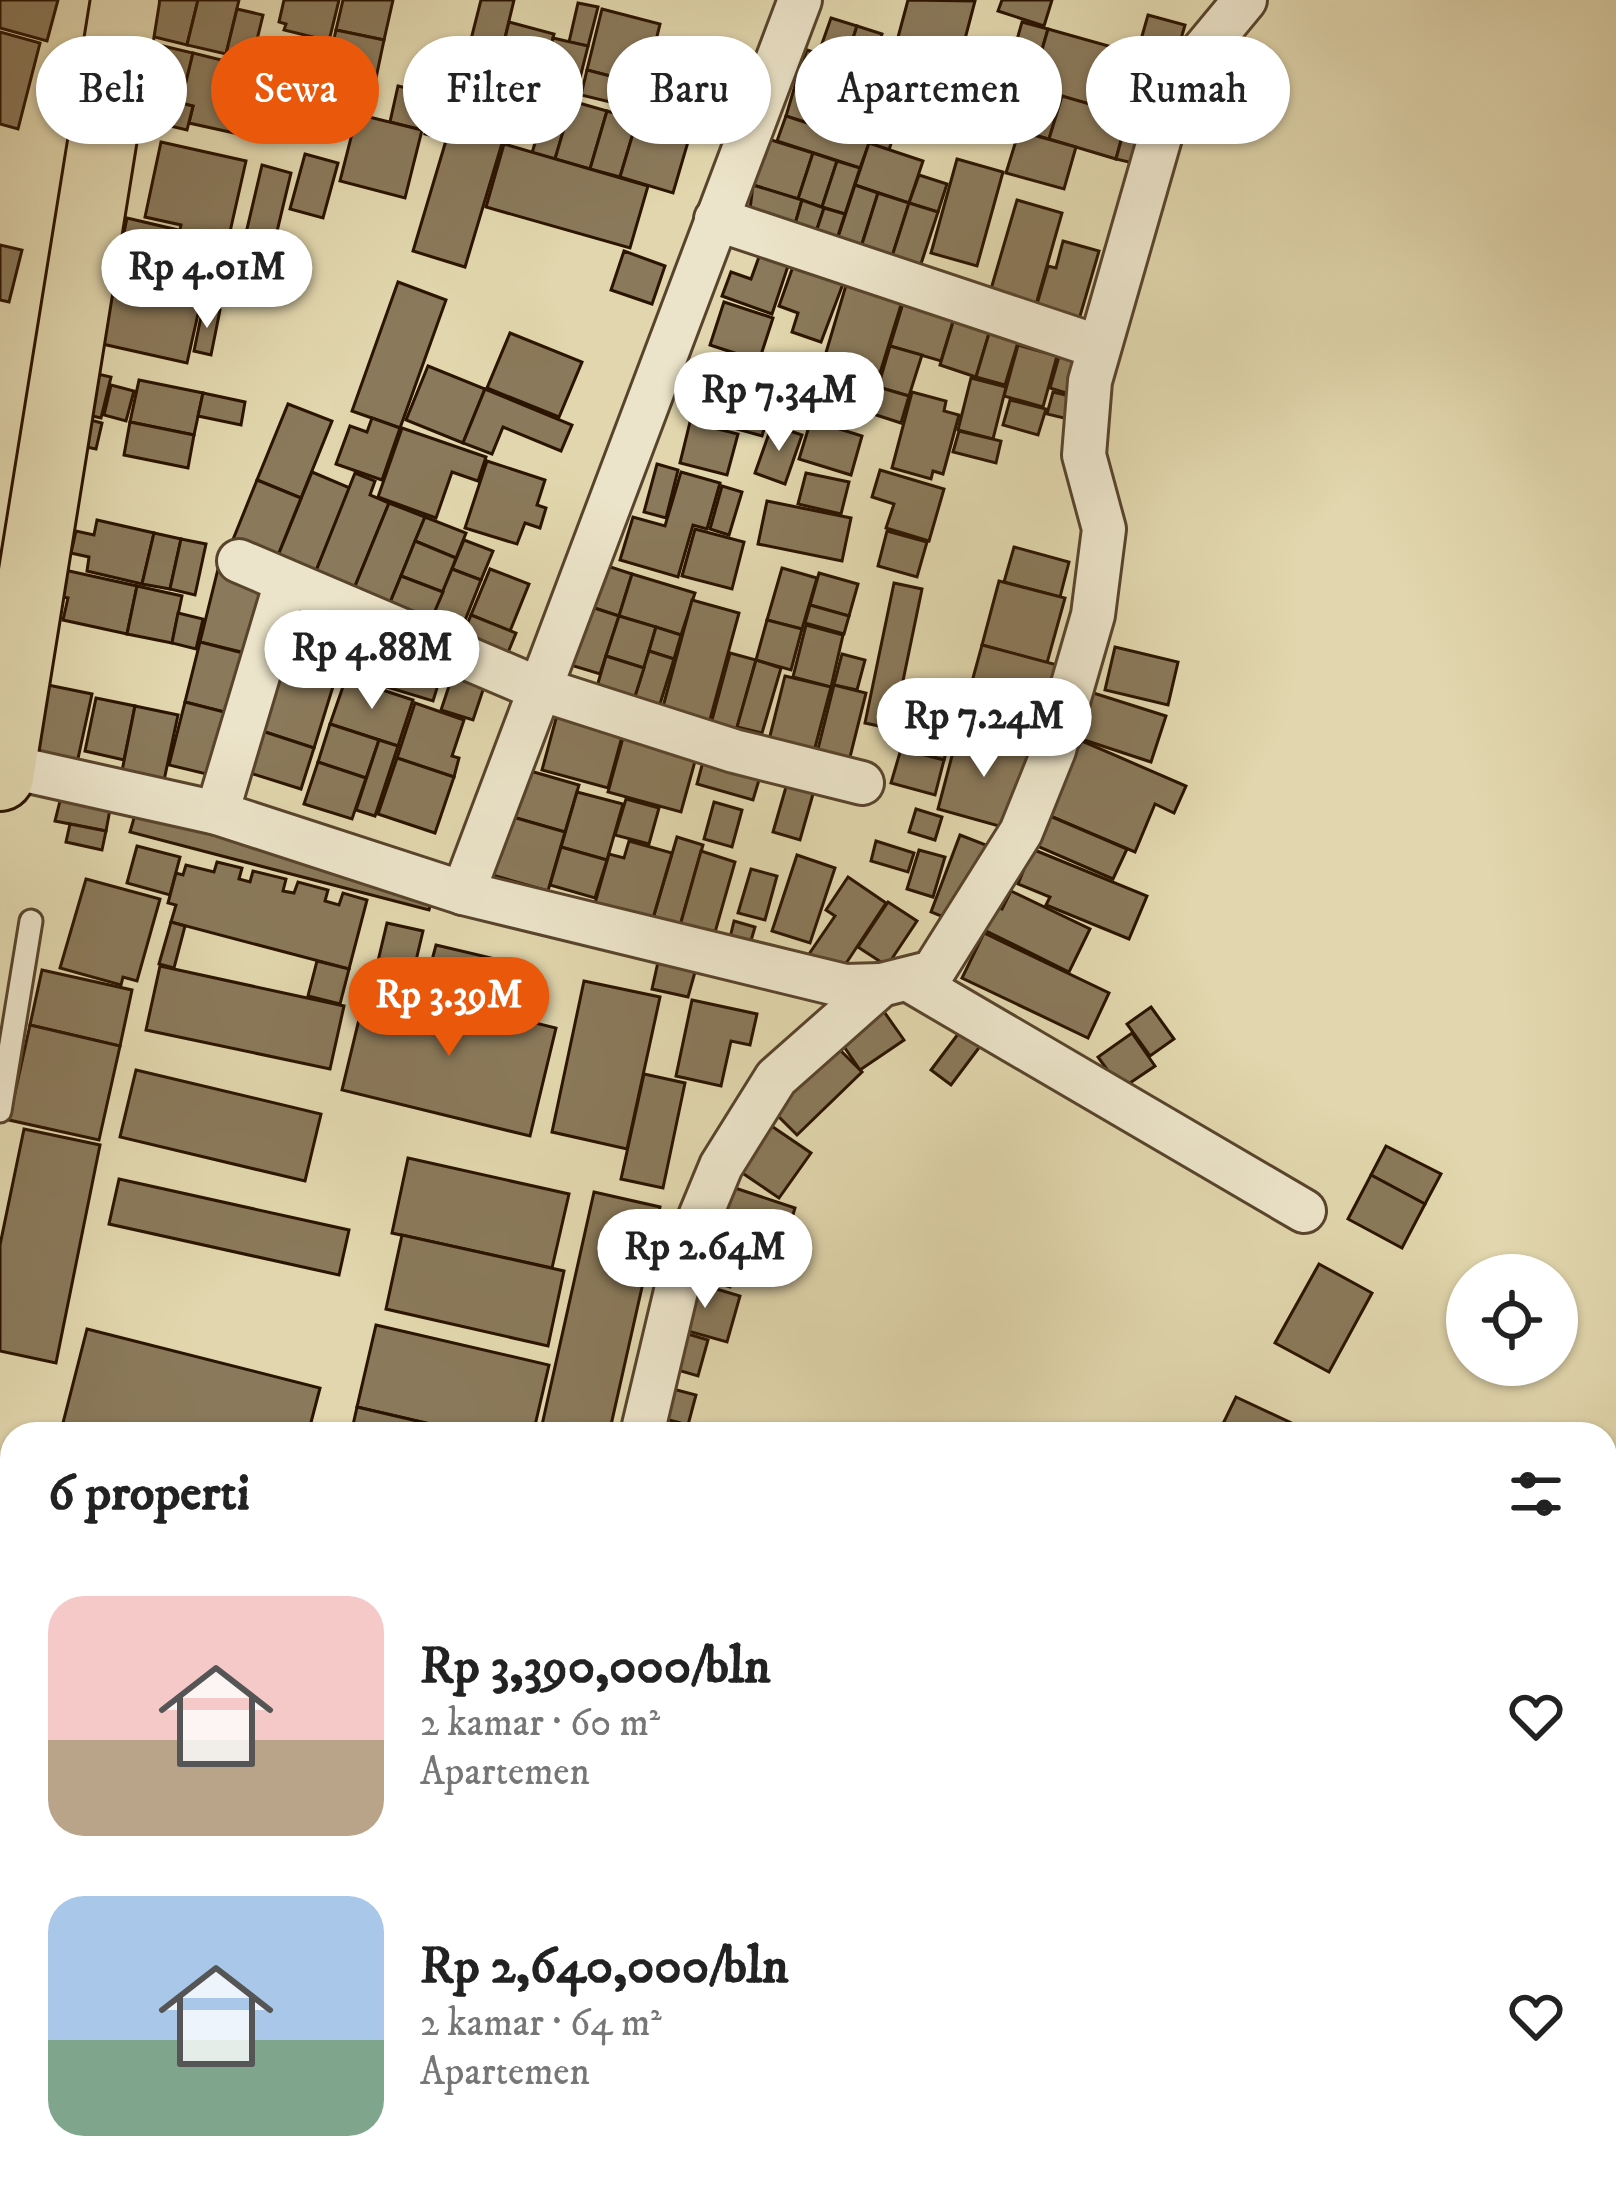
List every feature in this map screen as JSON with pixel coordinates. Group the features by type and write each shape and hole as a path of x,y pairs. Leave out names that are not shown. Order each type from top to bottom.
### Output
{"main road":[{"path":"1,769 125,0"}],"street":[{"path":"1,769 217,813 463,893 845,986 896,983 934,972 1021,832 1054,750 1093,615 1104,530 1084,454 1085,409 1100,347 1161,134 1187,70 1246,0"},
{"path":"463,893 794,1"},
{"path":"716,220 1100,347"},
{"path":"239,561 537,688 734,751 862,783"},
{"path":"217,813 286,582"},
{"path":"896,983 1304,1211"},
{"path":"645,1422 685,1253 721,1166 776,1078 896,983"}],"lane":[{"path":"0,1111 31,921"}],"building":[{"path":"0,0 58,0 48,36 36,38 0,28"},
{"path":"146,0 198,0 187,45 187,36 138,33"},
{"path":"198,0 239,0 230,36 211,36 211,51 187,45"},
{"path":"284,0 339,0 330,36 284,30 286,24 279,22"},
{"path":"343,0 393,0 384,40 336,30"},
{"path":"481,0 514,0 505,36 472,36"},
{"path":"908,0 975,1 966,36 898,36"},
{"path":"1002,0 1052,0 1044,26 998,11"},
{"path":"578,3 598,7 588,46 583,45 583,36 570,36"},
{"path":"237,9 263,15 258,36 230,36"},
{"path":"602,9 660,24 657,36 607,36 607,75 587,70"},
{"path":"1148,15 1185,25 1182,36 1142,36"},
{"path":"831,18 857,26 854,36 825,36"},
{"path":"509,22 554,34 554,36 506,36"},
{"path":"1022,22 1048,29 1046,36 1018,36"},
{"path":"857,26 882,34 881,36 854,36"},
{"path":"1048,29 1086,40 1086,103 1062,97 1062,36 1046,36"},
{"path":"336,30 365,36 335,36"},
{"path":"0,32 36,42 36,59 18,129 0,124"},
{"path":"193,53 211,57 211,128 189,123 193,106 187,104"},
{"path":"587,70 607,75 607,101 583,95"},
{"path":"398,86 403,87 403,125 390,122"},
{"path":"795,86 795,119 786,116"},
{"path":"1062,96 1086,103 1086,144 1120,144 1116,159 1062,143"},
{"path":"583,104 607,111 590,169 555,159 559,144 583,144"},
{"path":"607,111 607,144 630,144 620,177 590,169"},
{"path":"786,116 795,119 795,144 869,144 860,168 777,141"},
{"path":"379,119 403,125 403,144 418,144 405,198 340,181 349,144 379,144"},
{"path":"771,140 813,153 798,199 753,185 756,177 748,174"},
{"path":"161,144 246,161 227,245 179,234 181,225 145,217"},
{"path":"445,144 502,144 465,267 413,251"},
{"path":"504,144 648,186 630,248 486,207"},
{"path":"535,144 560,144 555,159 532,153"},
{"path":"630,144 687,144 673,193 620,177"},
{"path":"869,144 923,161 909,203 855,185"},
{"path":"1015,144 1076,147 1064,189 1006,173"},
{"path":"1120,144 1151,144 1145,166 1116,159"},
{"path":"813,153 837,161 822,207 798,199"},
{"path":"305,154 338,163 323,218 290,209"},
{"path":"957,159 1003,172 977,266 931,253"},
{"path":"837,161 860,168 845,214 822,207"},
{"path":"262,165 291,173 268,269 239,263"},
{"path":"919,175 947,184 938,212 909,203"},
{"path":"753,185 802,200 793,231 749,217"},
{"path":"855,185 878,193 861,247 837,240"},
{"path":"878,193 909,203 889,266 858,257"},
{"path":"802,200 824,208 814,238 793,231"},
{"path":"1017,200 1062,213 1031,322 1009,316 1015,296 991,289"},
{"path":"909,203 938,212 917,276 889,266"},
{"path":"824,208 845,214 835,245 814,238"},
{"path":"127,218 178,230 172,259 121,247"},
{"path":"1063,241 1099,251 1078,323 1035,311 1048,266 1056,268"},
{"path":"0,245 22,250 9,302 0,300"},
{"path":"624,251 665,266 652,304 611,290"},
{"path":"760,254 789,263 772,314 722,296 731,272 751,279"},
{"path":"796,258 846,276 821,342 792,332 798,313 779,306"},
{"path":"849,275 905,292 880,373 825,356"},
{"path":"398,282 446,300 400,428 352,411"},
{"path":"112,285 200,305 187,363 98,343"},
{"path":"904,300 955,315 941,361 890,346"},
{"path":"724,302 773,318 759,361 710,345"},
{"path":"203,307 220,310 211,355 194,351"},
{"path":"957,309 993,320 976,377 940,365"},
{"path":"993,320 1022,329 1005,385 976,377"},
{"path":"510,333 582,362 559,417 487,388"},
{"path":"1018,345 1057,356 1043,407 1004,396"},
{"path":"890,346 922,355 909,396 878,387"},
{"path":"1062,346 1089,354 1076,396 1050,388"},
{"path":"714,354 742,364 727,406 698,395"},
{"path":"825,356 880,373 871,402 816,385"},
{"path":"428,366 485,389 463,443 406,420"},
{"path":"89,372 111,377 101,418 79,413"},
{"path":"971,378 1006,387 993,439 958,430"},
{"path":"139,380 203,393 194,435 130,422"},
{"path":"111,385 134,391 126,421 104,415"},
{"path":"783,385 814,395 803,428 773,418"},
{"path":"878,387 909,396 901,423 870,413"},
{"path":"485,389 572,425 561,451 503,427 492,454 463,443"},
{"path":"912,392 946,401 944,411 959,415 943,474 933,471 931,479 892,468"},
{"path":"1053,392 1074,397 1068,419 1047,414"},
{"path":"203,393 245,402 241,425 198,416"},
{"path":"1010,400 1046,409 1038,435 1003,425"},
{"path":"745,402 770,409 762,436 737,429"},
{"path":"288,404 332,421 301,498 257,480"},
{"path":"79,417 102,423 96,449 72,444"},
{"path":"372,418 400,428 382,480 336,464 350,426 367,432"},
{"path":"811,420 862,436 851,475 799,459"},
{"path":"130,422 194,435 188,468 124,455"},
{"path":"690,422 738,434 727,475 680,463"},
{"path":"772,425 802,435 785,484 755,473"},
{"path":"402,428 486,457 478,481 452,472 436,518 378,497"},
{"path":"959,431 1001,441 996,463 953,452"},
{"path":"487,461 545,480 537,505 546,508 540,528 525,523 517,544 465,528"},
{"path":"657,464 678,470 666,518 644,512"},
{"path":"880,470 944,489 929,541 886,528 894,504 872,497"},
{"path":"312,472 350,488 312,581 274,565"},
{"path":"681,472 720,483 707,529 693,525 678,577 620,560 633,517 665,526"},
{"path":"355,473 375,481 370,495 389,503 351,596 312,581"},
{"path":"806,473 849,482 841,514 798,504"},
{"path":"257,480 301,498 274,565 230,547"},
{"path":"722,486 742,492 729,535 710,529"},
{"path":"767,501 851,518 842,561 758,544"},
{"path":"389,503 425,517 387,610 351,596"},
{"path":"425,517 466,533 456,558 415,541"},
{"path":"97,520 154,533 142,584 87,571 89,557 71,553 76,531 94,535"},
{"path":"695,529 744,542 732,589 682,576"},
{"path":"887,531 927,542 917,577 878,566"},
{"path":"154,533 181,539 170,589 142,584"},
{"path":"181,539 206,544 195,595 170,589"},
{"path":"464,540 493,551 481,580 452,569"},
{"path":"415,541 456,558 443,592 401,576"},
{"path":"1014,547 1069,562 1060,597 1004,582"},
{"path":"595,562 632,574 619,616 582,604"},
{"path":"782,568 817,578 802,629 767,620"},
{"path":"60,569 137,586 127,634 63,620 68,598 54,595"},
{"path":"218,569 280,585 262,657 200,642"},
{"path":"452,569 481,580 460,633 430,622"},
{"path":"490,569 529,584 510,631 471,615"},
{"path":"819,573 858,584 849,616 810,605"},
{"path":"632,574 695,593 681,635 619,616"},
{"path":"401,576 443,592 428,627 387,610"},
{"path":"999,581 1065,598 1047,663 982,645"},
{"path":"894,583 922,589 893,729 865,723"},
{"path":"137,586 182,596 172,643 127,634"},
{"path":"308,596 330,604 310,667 287,660"},
{"path":"692,600 739,613 708,727 661,714"},
{"path":"582,604 619,616 600,674 564,663"},
{"path":"810,605 849,616 844,634 805,623"},
{"path":"178,613 203,619 196,649 172,643"},
{"path":"327,613 354,621 338,676 310,667"},
{"path":"471,615 516,633 505,660 460,642"},
{"path":"619,616 656,627 644,668 606,656"},
{"path":"767,620 802,629 791,670 756,660"},
{"path":"354,621 392,633 377,684 339,672"},
{"path":"806,625 843,635 831,687 793,677"},
{"path":"656,627 681,635 674,659 649,651"},
{"path":"200,642 251,655 236,715 185,702"},
{"path":"389,644 445,662 433,701 377,684"},
{"path":"982,645 1061,666 1050,710 970,689"},
{"path":"1115,647 1178,662 1168,705 1105,690"},
{"path":"649,651 674,659 655,720 630,712"},
{"path":"730,653 756,660 734,739 709,731"},
{"path":"842,654 865,660 857,690 834,685"},
{"path":"606,656 644,668 630,712 593,700"},
{"path":"268,658 335,680 314,748 247,726"},
{"path":"756,660 781,668 762,733 737,727"},
{"path":"455,668 487,678 473,720 441,710"},
{"path":"785,676 831,687 812,759 767,748"},
{"path":"346,678 413,700 398,746 330,724"},
{"path":"43,684 92,694 77,763 28,752"},
{"path":"834,685 866,693 848,765 816,757"},
{"path":"970,689 1036,707 1024,751 958,733"},
{"path":"1084,690 1166,716 1151,762 1069,735"},
{"path":"96,698 135,706 124,760 85,751"},
{"path":"185,702 236,715 219,777 169,765"},
{"path":"415,703 464,720 452,756 459,758 454,777 397,758"},
{"path":"560,704 626,722 608,788 542,770"},
{"path":"135,706 178,715 163,785 121,776"},
{"path":"907,708 955,721 944,760 896,747"},
{"path":"330,724 379,740 366,778 318,762"},
{"path":"247,726 314,748 301,789 234,768"},
{"path":"958,733 1033,754 1006,828 938,809"},
{"path":"624,734 697,754 681,812 608,792"},
{"path":"379,740 398,746 375,816 356,810"},
{"path":"1082,741 1186,786 1174,813 1155,804 1135,852 1050,816 1063,786 1056,783"},
{"path":"901,749 944,760 935,795 891,783"},
{"path":"705,754 762,770 753,800 697,784"},
{"path":"397,758 454,777 435,833 378,814"},
{"path":"318,762 366,778 352,819 304,804"},
{"path":"513,766 579,785 565,832 499,813"},
{"path":"790,773 817,780 800,840 773,832"},
{"path":"577,792 623,804 607,860 561,847"},
{"path":"62,793 111,804 106,831 55,821"},
{"path":"626,799 659,808 649,844 615,835"},
{"path":"714,802 742,810 732,847 704,839"},
{"path":"916,809 942,817 935,840 909,832"},
{"path":"136,811 435,889 429,910 130,832"},
{"path":"499,813 565,832 548,891 482,872"},
{"path":"1050,816 1127,849 1113,879 1037,846"},
{"path":"70,824 106,831 102,850 66,842"},
{"path":"960,835 986,845 962,907 951,920 931,912"},
{"path":"677,837 703,845 676,940 649,932"},
{"path":"629,841 672,853 649,932 601,918 605,905 595,903 609,854 624,858"},
{"path":"876,841 914,853 908,872 871,861"},
{"path":"137,846 180,857 170,895 127,883"},
{"path":"561,847 607,860 595,898 550,885"},
{"path":"1032,849 1147,896 1129,939 1046,905 1050,897 1018,884"},
{"path":"919,850 945,857 933,897 907,889"},
{"path":"701,851 735,862 710,950 676,940"},
{"path":"797,855 835,868 810,943 772,931"},
{"path":"217,862 242,868 239,879 250,882 253,871 286,879 283,891 294,893 298,882 328,890 325,901 339,905 343,893 367,900 349,969 171,922 176,905 168,903 176,873 183,875 186,865 214,872"},
{"path":"751,869 777,876 765,920 738,913"},
{"path":"848,877 886,903 839,974 809,954 835,916 826,910"},
{"path":"86,879 160,899 137,981 123,977 121,985 60,968"},
{"path":"1011,891 1090,929 1069,972 978,927 990,903 1002,909"},
{"path":"888,902 917,921 887,966 858,947"},
{"path":"734,921 755,927 748,951 728,946"},
{"path":"171,922 185,926 174,968 159,964"},
{"path":"387,923 423,931 414,969 378,961"},
{"path":"984,933 1109,993 1088,1038 962,978"},
{"path":"436,945 525,966 516,1001 427,979"},
{"path":"317,961 349,969 340,1004 308,996"},
{"path":"658,962 695,972 688,997 652,989"},
{"path":"160,966 344,1006 330,1069 146,1030"},
{"path":"42,970 132,990 120,1046 30,1025"},
{"path":"584,981 660,997 627,1149 552,1132"},
{"path":"368,982 556,1028 530,1136 342,1090"},
{"path":"692,1000 757,1014 750,1045 731,1041 721,1086 676,1076"},
{"path":"880,1006 904,1040 860,1070 836,1035"},
{"path":"1151,1007 1174,1039 1150,1056 1127,1024"},
{"path":"30,1025 120,1046 99,1140 9,1120"},
{"path":"961,1030 981,1045 951,1085 931,1070"},
{"path":"1132,1033 1155,1066 1121,1089 1098,1057"},
{"path":"835,1045 862,1072 797,1135 770,1108"},
{"path":"136,1070 321,1114 305,1181 120,1137"},
{"path":"644,1074 685,1083 663,1188 621,1179"},
{"path":"770,1125 811,1153 779,1198 738,1170"},
{"path":"24,1129 100,1145 56,1363 0,1351 0,1245"},
{"path":"1386,1146 1441,1174 1425,1204 1371,1175"},
{"path":"408,1158 569,1194 552,1268 392,1233"},
{"path":"1371,1175 1425,1204 1402,1248 1348,1219"},
{"path":"119,1179 349,1230 339,1275 109,1224"},
{"path":"717,1182 795,1208 787,1235 772,1230 764,1253 717,1238 725,1213 708,1208"},
{"path":"594,1192 660,1207 612,1422 543,1422"},
{"path":"402,1235 564,1271 548,1346 386,1309"},
{"path":"700,1242 739,1253 730,1287 690,1276"},
{"path":"1319,1264 1372,1293 1329,1372 1275,1343"},
{"path":"683,1279 740,1296 727,1342 670,1326"},
{"path":"376,1325 549,1365 536,1422 421,1422 357,1407"},
{"path":"668,1328 708,1340 698,1376 657,1364"},
{"path":"87,1329 320,1388 311,1422 63,1422"},
{"path":"654,1384 696,1395 689,1422 646,1414"},
{"path":"1236,1397 1289,1422 1224,1422"},
{"path":"357,1407 421,1422 354,1422"}]}
